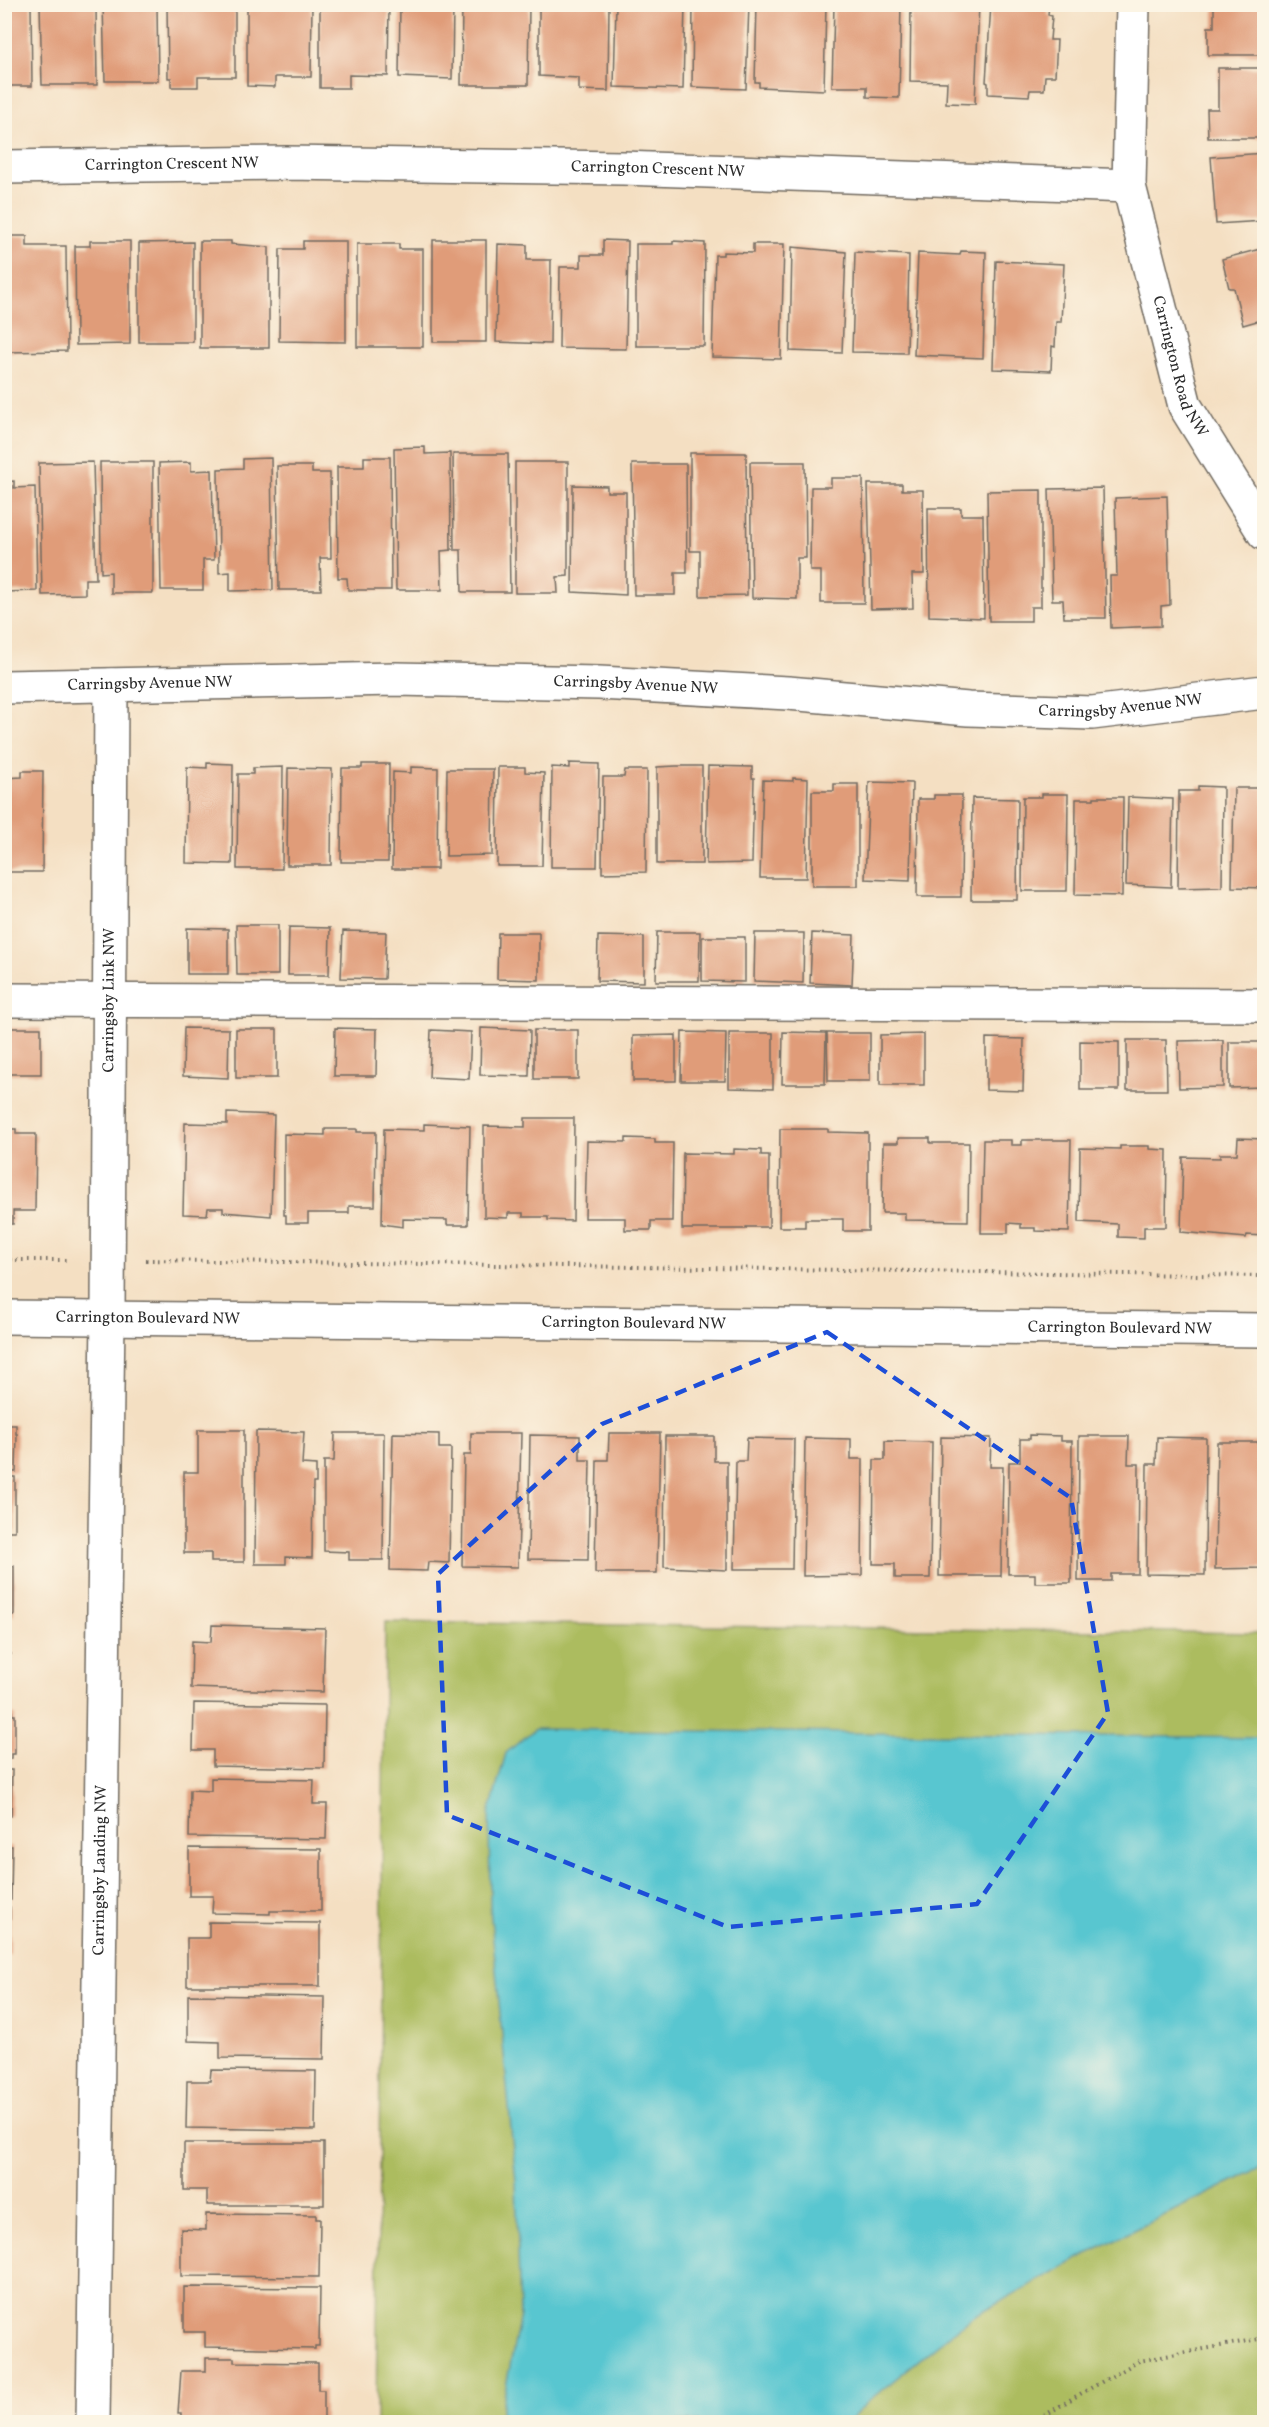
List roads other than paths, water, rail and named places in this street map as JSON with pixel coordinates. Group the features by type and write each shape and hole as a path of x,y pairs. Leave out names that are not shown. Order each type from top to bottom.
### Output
{"street":[{"path":"1129,186 1133,4"},
{"name":"Carrington Crescent NW","path":"4,166 286,163 623,168 1129,186"},
{"name":"Carrington Road NW","path":"1129,186 1185,406 1264,532"},
{"name":"Carringsby Avenue NW","path":"4,687 396,680 599,683 788,693 968,709 1092,713 1264,692"},
{"name":"Carringsby Link NW","path":"108,1317 111,685"},
{"path":"4,1000 1264,1005"},
{"name":"Carrington Boulevard NW","path":"4,1317 1264,1330"},
{"name":"Carringsby Landing NW","path":"93,2422 108,1317"}],"water":[{"path":"535,1729 1264,1738 1264,2166 1098,2248 972,2317 872,2398 848,2422 499,2422 520,2315 516,2182 490,1907 489,1814 506,1753"}]}
